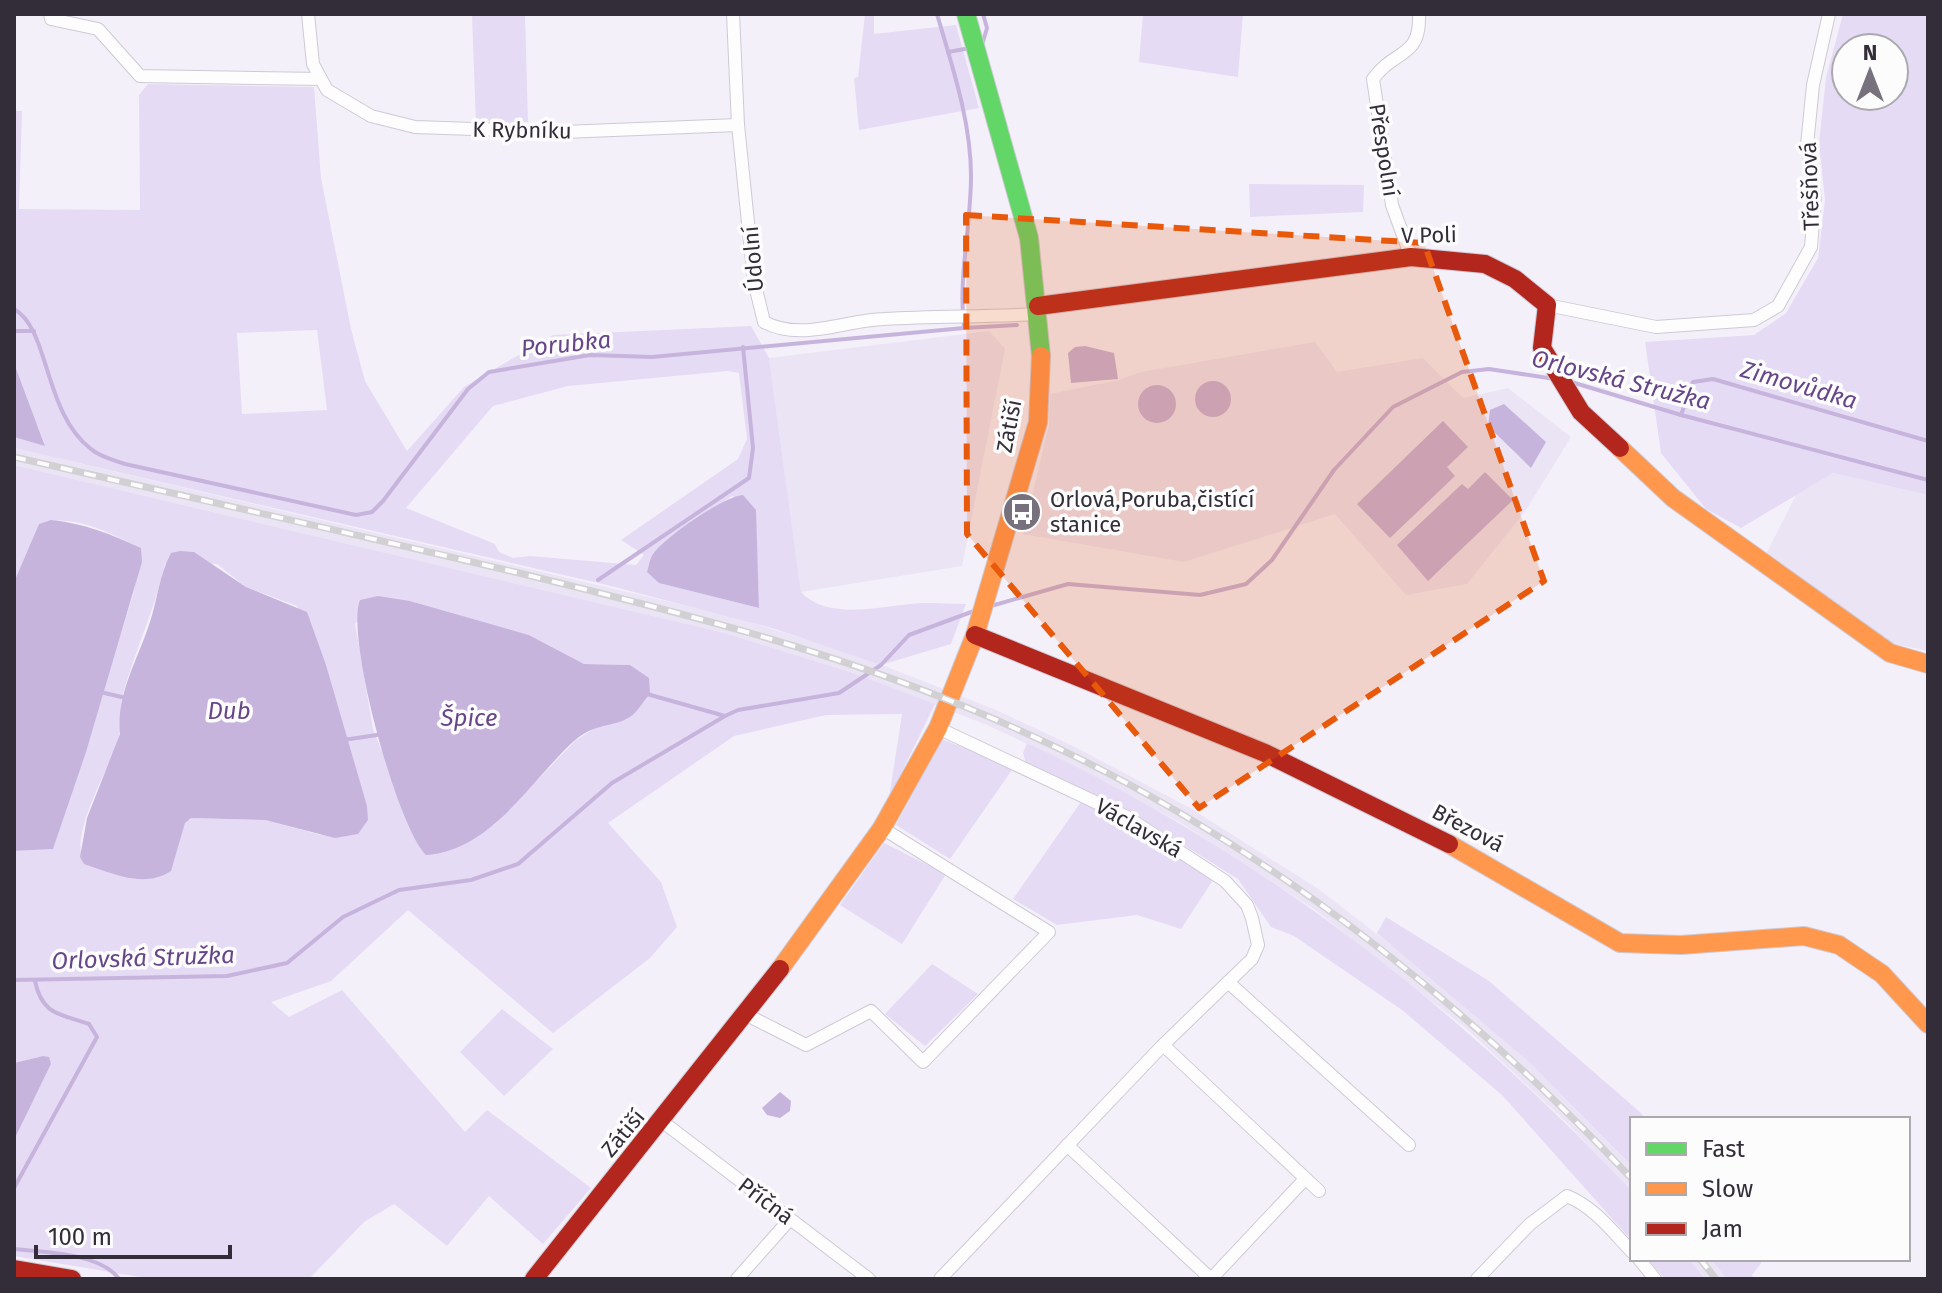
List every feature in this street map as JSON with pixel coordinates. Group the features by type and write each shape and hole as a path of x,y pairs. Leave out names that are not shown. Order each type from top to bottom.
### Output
{"street":[{"path":"50,14 51,19 61,23 98,29 140,76 321,79 313,64 308,14"},
{"name":"Údolní","path":"733,14 738,125 754,281 764,322 778,330 804,331 880,319 1038,310"},
{"name":"Zátiší","path":"534,1279 747,1015 882,828 938,728 975,635 1038,422 1042,343 1029,238 966,14"},
{"name":"Přespolní","path":"1411,257 1392,205 1373,79 1383,64 1412,49 1420,33 1419,14"},
{"name":"Třešňová","path":"1547,305 1656,327 1754,320 1778,306 1811,247 1815,197 1807,145 1813,85 1829,14"},
{"name":"K Rybníku","path":"321,79 327,90 371,116 415,127 563,132 738,125"},
{"name":"V Poli","path":"1038,310 1411,257 1471,258 1521,280 1547,305"},
{"path":"1547,305 1542,348 1581,412 1673,498 1890,653 1928,664"},
{"name":"Březová","path":"975,635 1265,753 1444,841 1620,943 1681,945 1804,936 1839,945 1882,974 1928,1024"},
{"name":"Václavská","path":"938,728 1127,817 1225,881 1247,905 1258,945 1252,959 1163,1045 940,1279"},
{"path":"747,1015 806,1045 871,1011 923,1062 1049,932 882,828"},
{"path":"1228,982 1409,1145"},
{"path":"1163,1045 1319,1191"},
{"name":"Příčná","path":"663,1122 869,1279"},
{"path":"1067,1145 1211,1279 1305,1179"},
{"path":"1477,1279 1530,1224 1567,1196 1580,1202 1602,1220 1630,1250"},
{"path":"737,1279 790,1219"},
{"path":"1641,1261 1655,1279"},
{"path":"14,1269 72,1279"}],"highlighted area":[{"path":"966,215 1424,243 1544,581 1199,808 967,534"}],"shaded area":[{"path":"429,14 525,14 528,122 476,124 472,16"},
{"path":"865,14 874,14 874,34 956,25 979,108 859,130 854,78 858,77"},
{"path":"1143,14 1243,14 1238,77 1139,62"},
{"path":"1843,14 1928,14 1928,495 1833,473 1741,528 1706,509 1661,453 1645,342 1754,335 1786,313 1818,258 1825,200 1819,143 1830,63 1830,112 1910,112 1910,32 1838,32"},
{"path":"148,84 314,87 321,178 351,329 365,381 407,451 464,387 553,335 751,326 769,358 801,592 812,601 838,609 924,603 966,604 951,644 881,665 775,629 607,585 14,448 14,437 45,445 14,363 14,111 22,111 19,209 140,210 139,95","holes":["317,330 327,410 242,414 237,333","728,371 739,373 747,439 738,459 621,540 644,555 636,565 530,556 513,558 499,552 495,544 406,508 493,406 568,386","732,496 755,510 759,608 660,583 653,553"]},
{"path":"1249,184 1364,185 1363,212 1250,217"},
{"path":"989,331 1005,349 962,566 801,592 769,358"},
{"path":"1315,342 1337,372 1423,358 1463,398 1508,388 1571,437 1526,510 1467,584 1406,595 1335,514 1184,562 1023,534 1049,425 1050,394 1119,380 1141,372"},
{"path":"14,448 730,616 859,656 994,709 1077,748 1190,808 1317,888 1429,974 1528,1061 1630,1164 1630,1189 1564,1120 1468,1030 1314,909 1181,823 1070,764 987,725 853,673 725,633 14,465"},
{"path":"14,465 725,633 853,673 935,704 889,798 902,714 826,715 734,736 608,823 661,882 677,927 650,958 553,1033 408,910 331,981 271,1002 289,1017 342,990 465,1132 487,1110 591,1188 543,1244 489,1196 447,1246 394,1204 364,1222 309,1279 152,1279 14,1256 14,1140 51,1064 43,1056 14,1063 14,851 53,849 134,592 141,548 91,526 65,521 39,524 14,582","holes":["165,564 217,564 246,587 297,606 326,665 354,770 321,835 265,820 191,818 185,823 179,840 137,879 85,864 81,836 92,801 115,749 121,726 123,694","410,601 529,635 584,664 630,665 630,717 599,725 575,741 494,825 422,850 373,729 355,623"]},
{"path":"1833,473 1928,495 1928,651 1891,643 1766,554 1796,495"},
{"path":"941,739 1014,767 950,859 896,825"},
{"path":"1027,743 1113,786 1196,833 1351,938 1424,996 1565,1123 1630,1189 1630,1239 1502,1095 1402,1010 1294,936 1271,927 1238,879 1134,814 1026,763 1023,753"},
{"path":"1083,799 1217,874 1181,929 1137,915 1057,925 1013,899"},
{"path":"884,843 946,874 902,944 840,905"},
{"path":"1386,917 1489,981 1641,1113 1644,1117 1630,1117 1630,1164 1528,1061 1377,933"},
{"path":"932,964 978,994 925,1046 885,1014"},
{"path":"502,1009 553,1049 504,1096 460,1052"},
{"path":"1650,1261 1691,1261 1705,1279 1665,1279"},
{"path":"1691,1261 1713,1261 1727,1279 1705,1279"},
{"path":"1713,1261 1762,1261 1752,1275 1754,1279 1727,1279"}],"water":[{"path":"1085,346 1114,353 1118,379 1071,383 1068,353 1075,347"},
{"path":"14,363 45,446 14,437"},
{"path":"1213,381 1226,386 1231,399 1226,412 1213,417 1200,412 1195,399 1200,386"},
{"path":"1157,385 1171,390 1176,404 1171,418 1157,423 1143,418 1138,404 1143,390"},
{"path":"1504,404 1546,442 1531,468 1488,426 1490,410"},
{"path":"1443,421 1468,447 1447,467 1455,476 1390,538 1357,504"},
{"path":"1485,472 1513,500 1428,581 1397,545 1462,484 1468,489"},
{"path":"743,495 756,510 759,608 659,583 647,572 653,554 669,538 695,518"},
{"path":"51,520 97,530 141,548 142,562 86,752 53,849 14,851 14,582 39,524"},
{"name":"Dub","path":"194,552 246,587 307,612 326,665 367,806 368,820 358,834 335,838 265,820 191,818 185,823 171,871 161,876 128,878 84,864 80,857 87,818 120,734 121,706 128,678 149,625 167,561 171,553"},
{"name":"Špice","path":"378,596 410,601 529,635 584,664 630,665 649,678 650,694 630,717 590,731 574,741 508,811 471,841 426,855 414,837 388,772 367,689 357,620 360,600"},
{"path":"49,1057 51,1064 14,1140 14,1063"},
{"path":"780,1092 791,1101 790,1111 780,1118 767,1115 762,1108"}],"waterway":[{"name":"Porubka","path":"14,309 26,319 34,334 64,414 75,433 95,452 125,464 356,515 372,512 383,501 468,389 489,372 590,355 652,357 964,328 970,155 960,94 937,14"},
{"path":"982,45 987,28 983,14"},
{"path":"948,52 970,48"},
{"path":"964,328 1017,325"},
{"path":"14,331 34,331"},
{"path":"598,580 749,478 753,448 743,347"},
{"name":"Orlovská Stružka","path":"991,606 1068,584 1200,595 1246,584 1272,560 1334,470 1393,407 1462,372 1489,369 1555,379"},
{"name":"Zimovůdka","path":"1681,415 1693,382 1713,379 1928,441"},
{"name":"Orlovská Stružka","path":"1568,381 1681,415 1928,480"},
{"name":"Orlovská Stružka","path":"14,980 227,976 287,963 343,917 399,890 471,880 518,864 612,783 725,716 738,710 839,693 881,665 909,635 974,611"},
{"path":"100,692 126,698"},
{"path":"647,694 725,716"},
{"path":"343,740 377,735"},
{"path":"14,1188 97,1037 89,1024 61,1015 48,1007 42,1001 35,981"},
{"path":"14,1249 86,1259 111,1270 119,1279"}],"railway":[{"path":"14,457 519,573 697,618 814,652 987,716 1078,758 1167,805 1252,857 1334,914 1412,974 1488,1039 1562,1107 1630,1177"},
{"path":"1702,1261 1716,1279"}],"traffic: fast":[{"path":"966,14 1029,238 1041,356"}],"traffic: slow":[{"path":"780,969 882,828 938,728 975,635 1038,422 1041,356"},
{"path":"1620,448 1673,498 1890,653 1928,664"},
{"path":"1449,844 1620,943 1681,945 1804,936 1839,945 1882,974 1928,1024"}],"traffic: jam":[{"path":"1038,306 1411,257 1485,264 1515,279 1547,305 1542,348 1581,412 1620,448"},
{"path":"975,635 1265,753 1449,844"},
{"path":"534,1279 780,969"},
{"path":"14,1269 72,1279"}],"place":[{"name":"Orlová,Poruba,čistící stanice","path":"1022,512"}]}
